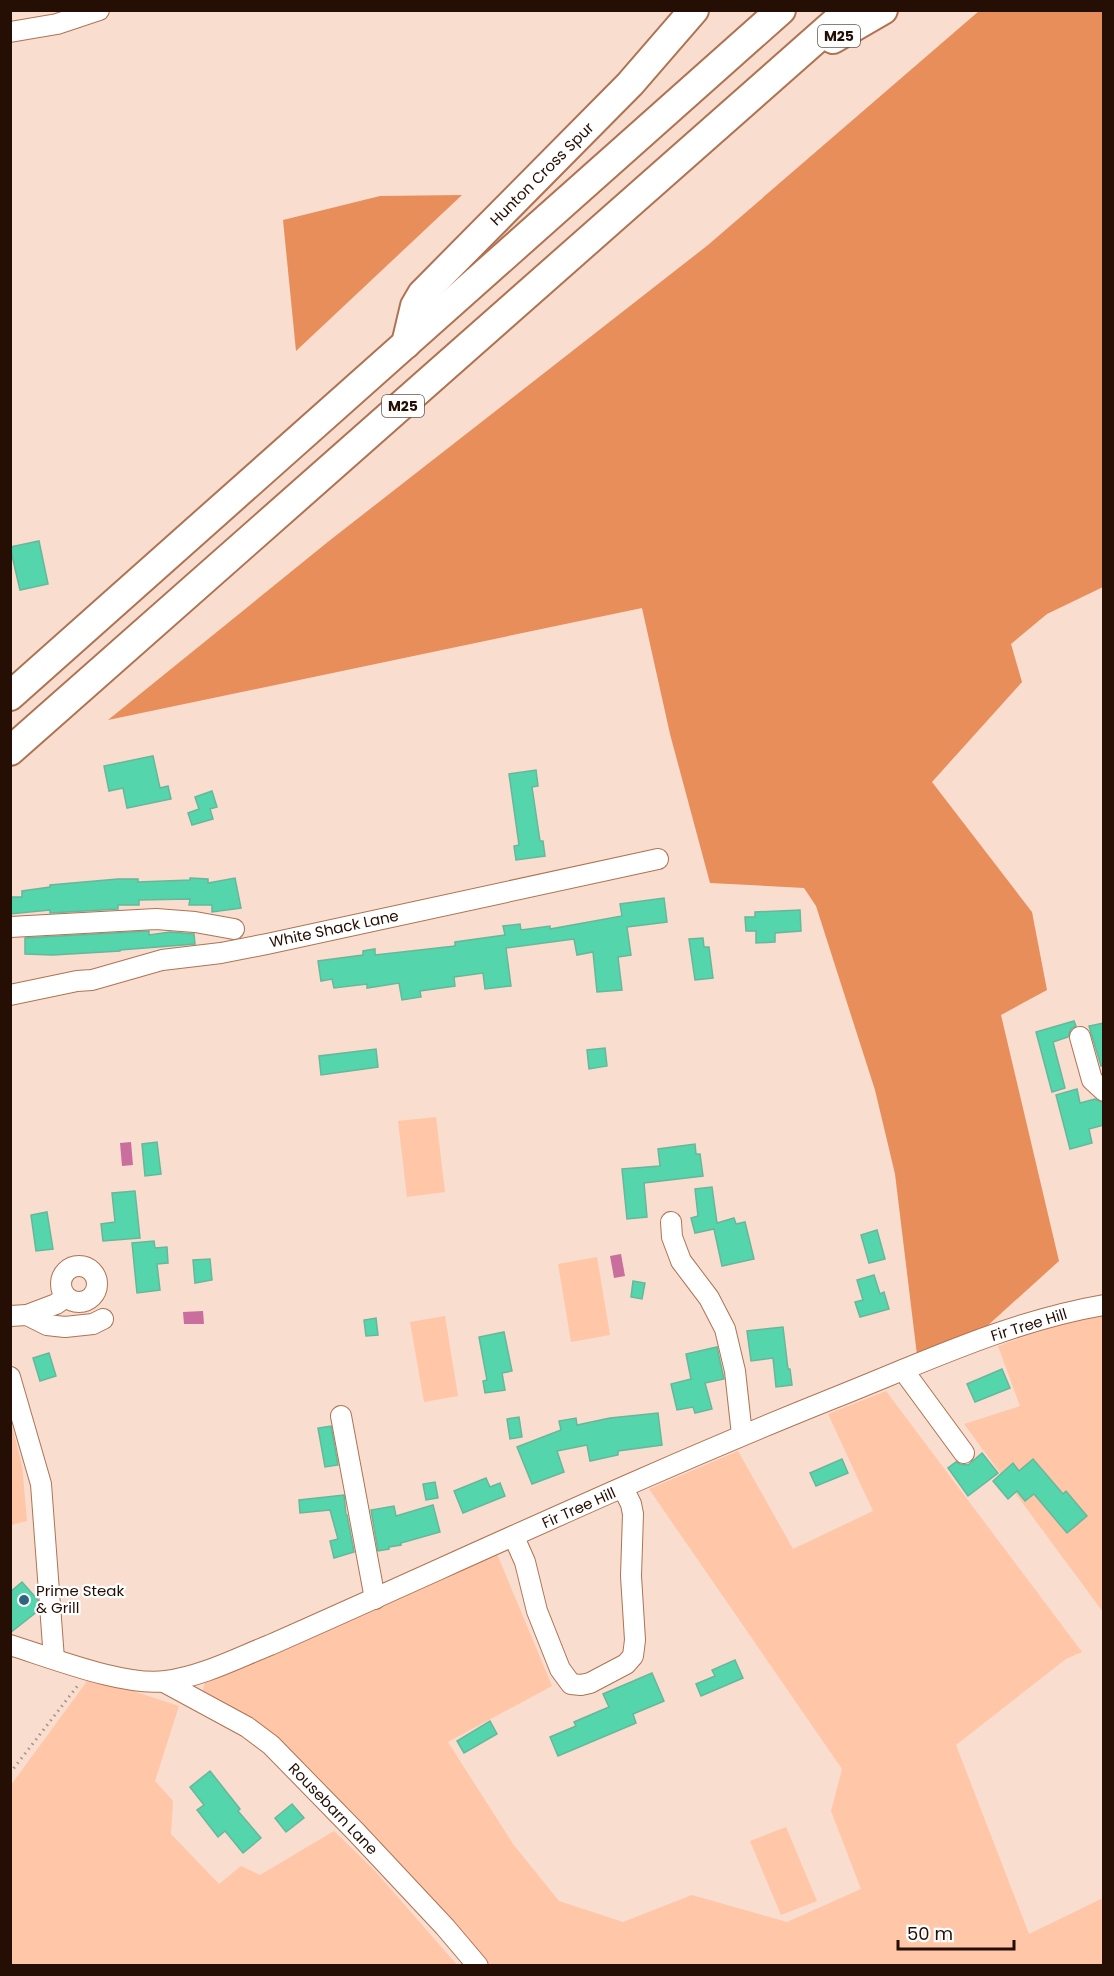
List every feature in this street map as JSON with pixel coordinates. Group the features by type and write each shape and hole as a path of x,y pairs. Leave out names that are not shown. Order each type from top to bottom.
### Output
{"highway":[{"name":"Hunton Cross Spur","path":"406,344 415,306 422,294 630,84 694,10"},
{"name":"M25","path":"10,696 781,10"},
{"name":"M25","path":"10,751 849,10"},
{"name":"M25","path":"794,60 883,10"}],"street":[{"path":"10,32 57,24 99,10"},
{"name":"White Shack Lane","path":"10,995 92,980 162,960 221,953 267,944 657,859"},
{"path":"10,927 156,919 195,922 234,929"},
{"path":"1080,1037 1092,1080 1104,1091"},
{"path":"671,1222 672,1237 681,1261 709,1298 725,1329 735,1371 742,1435"},
{"path":"19,1315 56,1304 66,1297"},
{"name":"Fir Tree Hill","path":"10,1645 90,1670 128,1679 164,1682 192,1676 375,1599 742,1435 903,1370 1032,1322 1104,1305"},
{"path":"19,1315 47,1325 65,1327 93,1324 103,1319"},
{"path":"903,1370 964,1453"},
{"path":"10,1377 41,1484 54,1659"},
{"path":"341,1416 375,1599"},
{"path":"514,1537 525,1562 533,1600 560,1669 571,1684 581,1686 590,1683 627,1664 633,1656 635,1640 631,1576 633,1514 623,1488"},
{"name":"Rousebarn Lane","path":"164,1682 247,1727 271,1745 364,1840 478,1965"}],"path":[{"path":"10,1773 90,1670"}],"shaded area":[{"path":"979,11 1103,11 1103,587 1047,614 1011,644 1022,682 932,782 1032,912 1047,990 1001,1015 1059,1261 986,1327 917,1355 895,1174 875,1090 816,906 804,888 710,883 670,734 642,608 108,720 329,541 708,245"},
{"path":"462,195 296,351 283,220 380,196"},
{"path":"436,1117 445,1192 407,1197 398,1121"},
{"path":"131,1142 133,1165 122,1166 120,1143"},
{"path":"621,1254 625,1276 614,1278 610,1256"},
{"path":"597,1257 610,1335 571,1342 558,1264"},
{"path":"203,1311 204,1324 184,1324 183,1312"},
{"path":"1103,1314 1103,1612 964,1424 1020,1406 998,1346 1064,1323"},
{"path":"445,1316 458,1396 424,1402 410,1322"},
{"path":"886,1391 1082,1652 1066,1659 956,1745 1029,1934 1103,1898 1103,1965 491,1965 357,1817 258,1724 202,1693 206,1677 497,1554 552,1686 448,1742 513,1844 559,1901 623,1922 692,1895 787,1922 861,1889 831,1811 842,1769 649,1489 738,1451 793,1549 873,1511 828,1414"},
{"path":"10,1419 22,1465 27,1521 11,1525"},
{"path":"90,1677 179,1706 155,1781 173,1801 171,1834 219,1884 241,1866 260,1875 334,1831 375,1871 457,1965 11,1966 11,1785"},
{"path":"786,1827 817,1901 781,1915 750,1841"}],"building":[{"path":"39,541 48,584 20,590 10,547"},
{"path":"153,756 160,788 168,786 171,799 127,808 123,788 109,791 104,766"},
{"path":"536,770 538,786 532,787 540,841 543,841 545,856 516,860 514,846 519,845 509,774"},
{"path":"212,791 217,807 210,809 213,819 192,825 188,813 199,809 195,797"},
{"path":"190,878 208,879 208,883 235,878 241,908 212,912 212,905 189,905 190,899 139,900 139,905 118,905 118,909 50,913 50,910 10,914 10,897 22,897 22,891 50,887 50,885 118,879 138,879 138,882 190,880"},
{"path":"664,898 667,922 627,927 631,955 618,957 622,990 597,992 593,952 577,955 574,939 506,948 511,986 485,989 483,973 454,977 455,986 420,991 421,997 402,1000 399,983 367,988 367,984 334,988 332,979 321,981 318,961 363,955 363,951 375,949 375,955 455,946 455,942 505,935 503,926 520,924 521,930 550,926 550,929 622,916 620,904"},
{"path":"800,910 801,931 775,933 775,942 756,943 756,931 746,931 745,917 755,917 755,912"},
{"path":"149,931 149,935 170,932 194,934 195,944 53,955 25,954 25,938"},
{"path":"703,938 704,947 709,947 713,978 695,980 689,939"},
{"path":"1074,1021 1076,1026 1071,1029 1068,1037 1053,1042 1065,1088 1052,1092 1036,1032"},
{"path":"1104,1023 1104,1066 1101,1066 1089,1026"},
{"path":"605,1048 607,1066 589,1069 587,1050"},
{"path":"376,1049 378,1067 321,1075 319,1056"},
{"path":"1077,1089 1080,1103 1095,1099 1104,1103 1104,1125 1089,1129 1092,1143 1070,1149 1056,1095"},
{"path":"157,1142 161,1174 145,1176 142,1144"},
{"path":"695,1144 696,1154 700,1154 703,1176 644,1183 647,1217 627,1219 622,1169 660,1166 658,1149"},
{"path":"712,1187 717,1223 734,1218 736,1224 745,1222 754,1259 722,1266 714,1229 695,1233 691,1218 698,1216 695,1189"},
{"path":"135,1191 140,1238 103,1241 101,1224 115,1222 112,1193"},
{"path":"47,1212 53,1249 36,1251 31,1215"},
{"path":"877,1230 885,1259 869,1263 861,1235"},
{"path":"154,1241 155,1248 167,1247 168,1263 157,1264 160,1290 137,1293 132,1243"},
{"path":"210,1259 212,1280 195,1283 193,1260"},
{"path":"874,1275 880,1294 884,1292 889,1309 860,1317 855,1302 863,1300 857,1280"},
{"path":"633,1281 645,1283 642,1299 631,1297"},
{"path":"376,1318 378,1335 366,1336 364,1320"},
{"path":"783,1327 792,1385 776,1387 773,1358 751,1361 747,1331"},
{"path":"504,1332 512,1371 502,1373 505,1390 485,1393 483,1381 487,1380 479,1337"},
{"path":"717,1347 724,1379 705,1383 712,1409 695,1413 693,1407 677,1410 671,1384 691,1379 686,1354"},
{"path":"49,1353 56,1376 40,1381 33,1358"},
{"path":"1002,1369 1010,1388 975,1402 967,1384"},
{"path":"658,1413 662,1445 618,1451 618,1455 590,1461 587,1445 557,1451 564,1472 532,1484 517,1447 561,1430 559,1421 576,1418 577,1425 610,1418"},
{"path":"519,1417 522,1437 510,1439 507,1419"},
{"path":"331,1426 338,1465 325,1467 318,1428"},
{"path":"982,1453 998,1473 968,1496 948,1468 956,1462 968,1465"},
{"path":"842,1459 848,1473 816,1486 810,1473"},
{"path":"1033,1459 1063,1494 1066,1491 1087,1516 1067,1533 1034,1494 1025,1501 1017,1491 1008,1499 993,1481 1013,1463 1019,1471"},
{"path":"486,1478 490,1487 500,1483 505,1496 463,1513 454,1491"},
{"path":"435,1482 438,1498 426,1500 423,1484"},
{"path":"344,1495 354,1552 334,1558 330,1541 338,1539 330,1510 300,1513 299,1500"},
{"path":"433,1505 440,1532 378,1551 371,1510 394,1506 396,1516"},
{"name":"Prime Steak & Grill","path":"22,1582 38,1600 38,1611 10,1633 10,1592"},
{"path":"735,1660 743,1678 701,1696 696,1684 715,1676 712,1670"},
{"path":"652,1673 664,1701 633,1714 636,1723 558,1756 550,1737 576,1726 574,1722 609,1707 603,1694"},
{"path":"490,1721 497,1734 464,1753 457,1741"},
{"path":"210,1771 240,1809 238,1811 261,1838 243,1853 225,1831 218,1837 197,1810 204,1805 190,1787"},
{"path":"292,1804 304,1818 286,1832 275,1818"}],"place":[{"name":"Prime Steak & Grill","path":"24,1600"}]}
